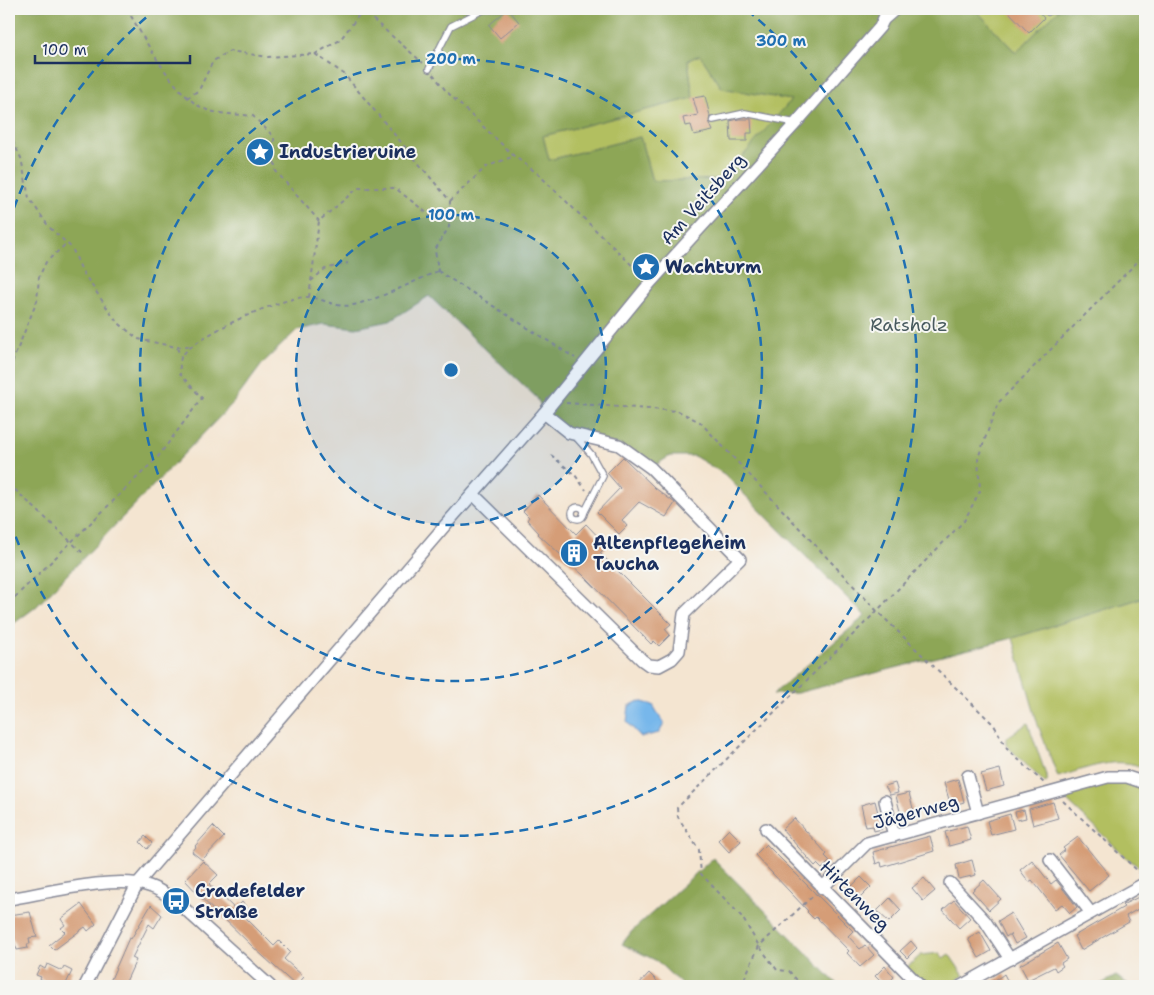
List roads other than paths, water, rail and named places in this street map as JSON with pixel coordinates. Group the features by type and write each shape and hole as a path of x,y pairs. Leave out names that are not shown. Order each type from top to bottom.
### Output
{"street":[{"name":"Am Veitsberg","path":"138,883 544,413 650,283 796,123 880,27 888,9"},
{"path":"473,494 642,660 649,665 659,666 667,662 679,651 684,614 740,559 650,468 619,445 574,435 544,413"},
{"name":"Jägerweg","path":"968,776 978,813"},
{"name":"Jägerweg","path":"822,888 867,843 1108,777 1126,777 1145,783"},
{"path":"885,801 894,836"},
{"name":"Hirtenweg","path":"766,829 920,986"},
{"path":"1050,860 1091,913"},
{"path":"961,986 1091,913 1144,879"},
{"path":"9,899 111,883 138,883 161,890 176,901 270,986"},
{"path":"85,986 138,883"},
{"path":"950,883 985,921 1010,959"}],"lane":[{"path":"429,69 450,26 485,9"},
{"path":"880,27 900,9"},
{"path":"713,120 745,113 796,123"},
{"path":"574,435 592,454 603,476 583,515"}],"water":[{"path":"639,701 653,705 664,724 659,733 641,737 627,722 629,706"}],"place":[{"name":"Industrieruine","path":"260,152"},
{"name":"Wachturm","path":"646,267"},
{"name":"Altenpflegeheim Taucha","path":"574,553"},
{"name":"Cradefelder Straße","path":"176,901"}],"park label":[{"name":"Ratsholz","path":"909,325"}]}
